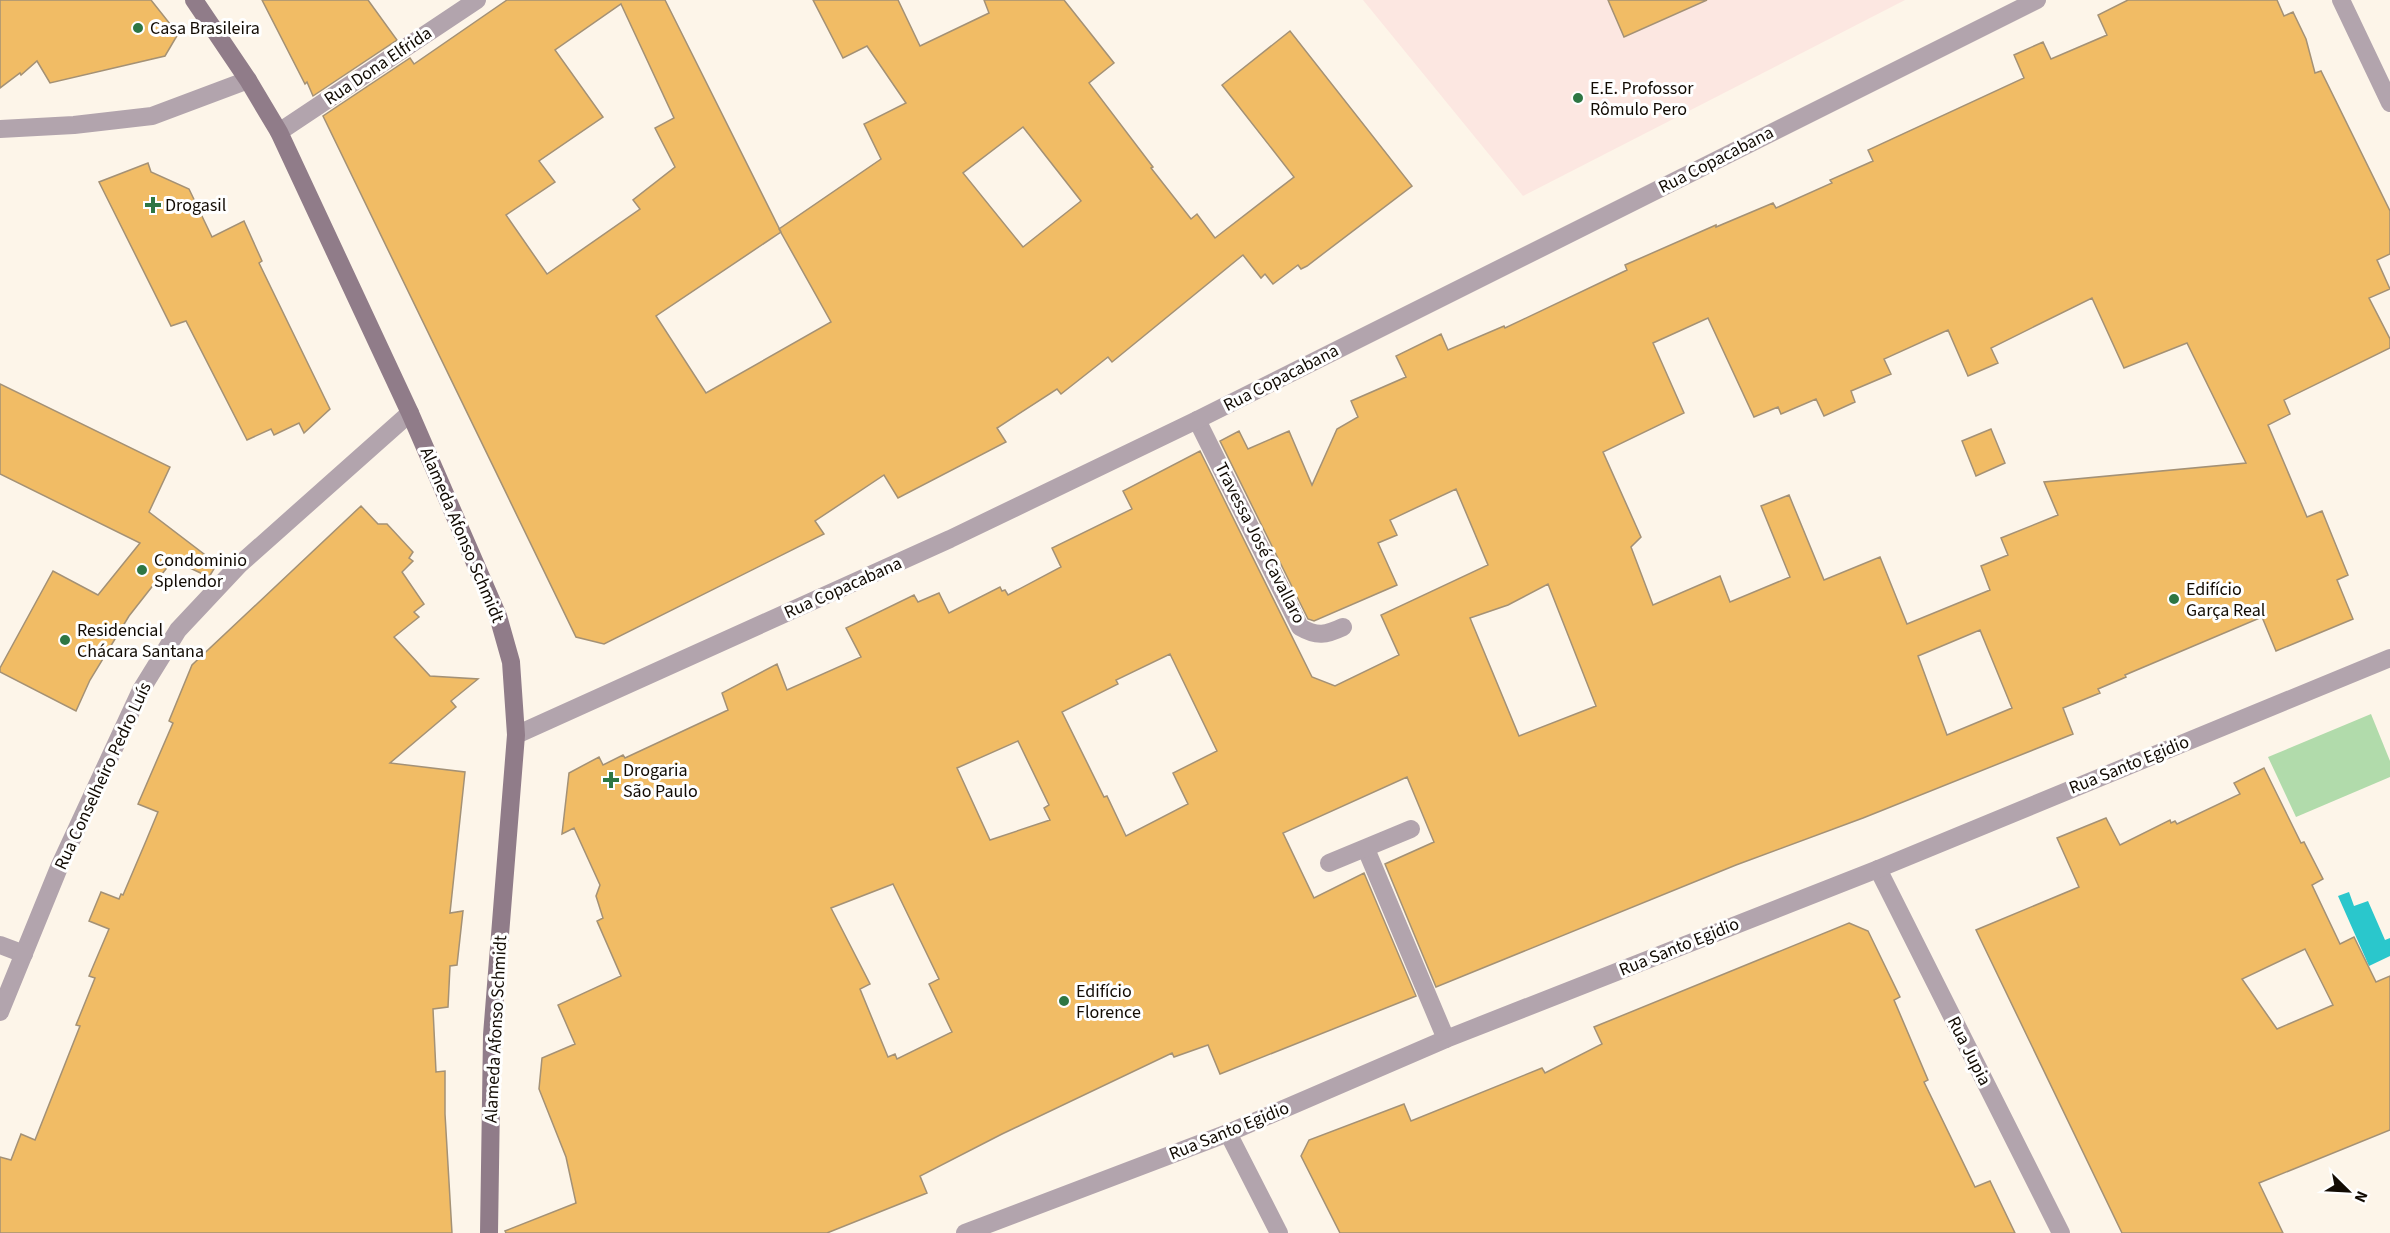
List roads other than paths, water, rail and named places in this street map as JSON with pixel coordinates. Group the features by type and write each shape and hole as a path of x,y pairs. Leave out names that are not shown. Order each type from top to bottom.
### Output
{"main road":[{"name":"Alameda Afonso Schmidt","path":"194,0 248,80 279,132 410,413 498,616 511,662 516,735 492,1035 489,1233"}],"street":[{"name":"Rua Dona Elfrida","path":"279,132 477,0"},
{"name":"Rua Copacabana","path":"516,735 950,539 1197,420 2037,0"},
{"path":"2341,0 2390,103"},
{"path":"0,129 74,125 152,116 248,80"},
{"name":"Rua Conselheiro Pedro Luís","path":"0,1012 60,865 141,690 178,630 239,564 410,413"},
{"name":"Travessa José Cavallaro","path":"1197,420 1300,627 1312,634 1326,635 1343,627"},
{"name":"Rua Santo Egidio","path":"966,1233 1228,1133 1446,1039 1878,868 2390,658"},
{"path":"1329,863 1411,829"},
{"path":"1366,849 1446,1039"},
{"name":"Rua Jupia","path":"1878,868 2061,1233"},
{"path":"0,945 24,954"},
{"path":"1228,1133 1279,1233"}],"water":[{"path":"2349,892 2354,906 2368,901 2385,940 2390,938 2390,956 2369,966 2338,896"}],"place":[{"name":"Casa Brasileira","path":"138,28"},
{"name":"E.E. Profossor Rômulo Pero","path":"1578,98"},
{"name":"Drogasil","path":"153,205"},
{"name":"Condominio Splendor","path":"142,570"},
{"name":"Edifício Garça Real","path":"2174,599"},
{"name":"Residencial Chácara Santana","path":"65,640"},
{"name":"Drogaria São Paulo","path":"611,780"},
{"name":"Edifício Florence","path":"1064,1001"}]}
